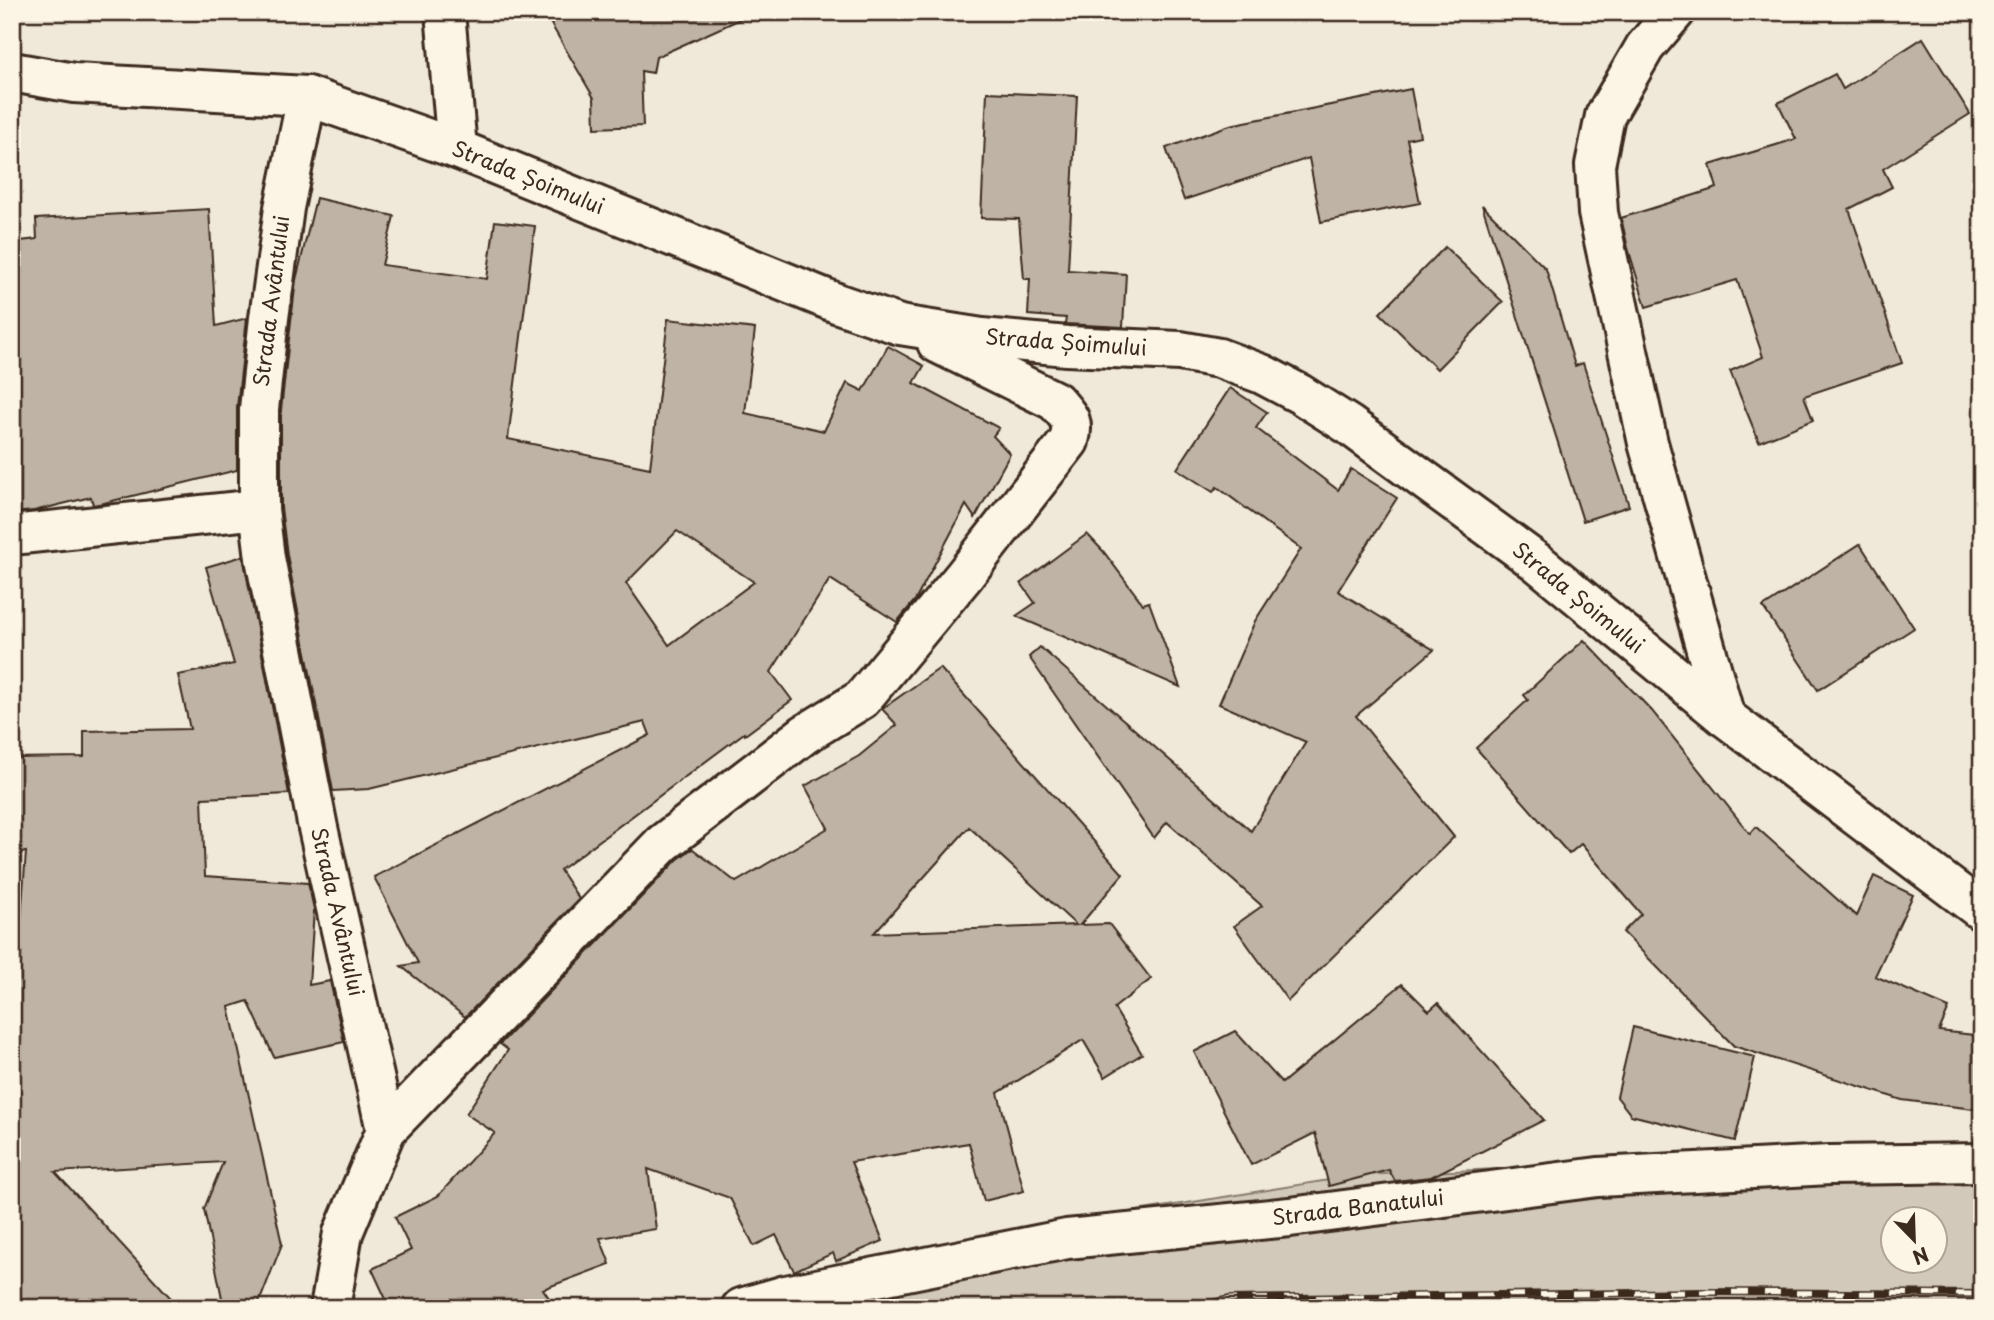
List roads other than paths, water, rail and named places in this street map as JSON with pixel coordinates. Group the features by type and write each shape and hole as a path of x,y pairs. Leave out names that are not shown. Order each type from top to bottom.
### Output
{"street":[{"path":"445,12 457,149"},
{"path":"1675,12 1645,47 1605,116 1595,165 1598,213 1648,443 1726,717"},
{"name":"Strada Șoimului","path":"12,72 74,83 307,96 457,149 839,304 901,325 982,338 1067,346 1180,351 1219,358 1262,374 1349,425 1527,555 1726,717 1982,911"},
{"name":"Strada Avântului","path":"307,96 284,208 269,318 259,409 259,509 265,558 318,828 386,1130"},
{"path":"330,1308 343,1233 386,1130 662,844 805,734 862,699 964,576 1069,441 1073,427 1068,416 1055,401 901,325"},
{"path":"12,536 259,509"},
{"name":"Strada Banatului","path":"741,1308 786,1295 1067,1239 1290,1217 1598,1177 1830,1165 1982,1163"}],"railway":[{"path":"1189,1308 1230,1299 1703,1292 1982,1294"}]}
